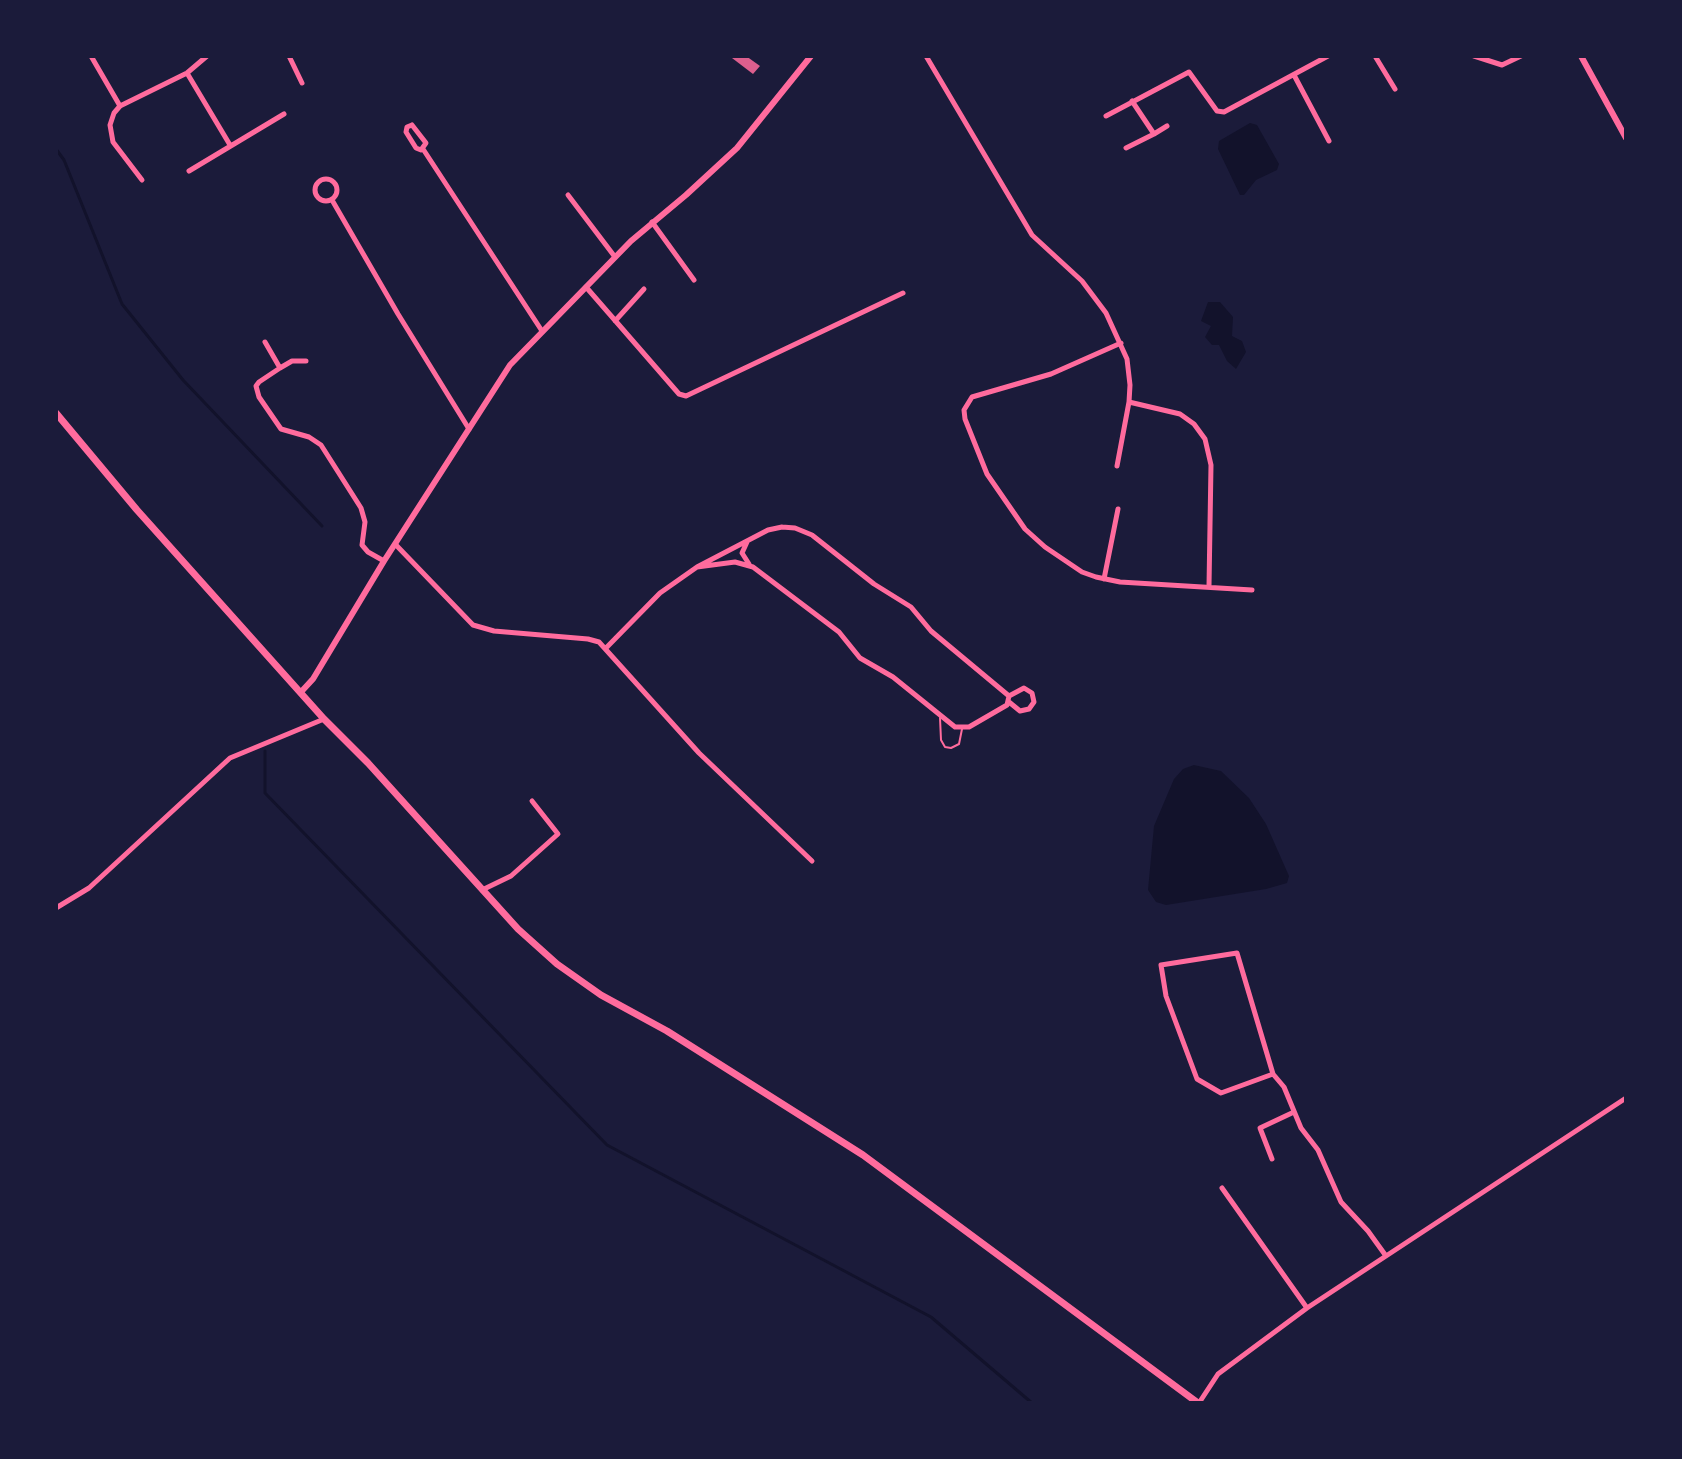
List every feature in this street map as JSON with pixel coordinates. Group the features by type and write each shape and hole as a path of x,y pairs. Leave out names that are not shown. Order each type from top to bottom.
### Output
{"main road":[{"path":"56,413 137,510 324,719 376,771 482,890 557,964 601,995 667,1031 863,1155 1199,1403"}],"street":[{"path":"91,56 120,106"},
{"path":"142,180 113,142 110,125 114,113 120,106 187,73 207,56"},
{"path":"289,56 302,83"},
{"path":"301,692 313,679 384,561 510,365 615,257 737,148 811,56"},
{"path":"926,56 1032,235 1088,288 1106,313 1121,343 1129,370 1129,402 1117,466"},
{"path":"1106,116 1189,72 1217,111 1224,112 1328,56"},
{"path":"1375,56 1395,89"},
{"path":"1474,56 1502,65 1521,56"},
{"path":"1581,56 1626,138"},
{"path":"187,73 230,145"},
{"path":"1294,75 1329,141"},
{"path":"1132,101 1154,134"},
{"path":"189,171 284,114"},
{"path":"423,149 426,143 416,126 409,126 406,132 416,148 423,149 542,331"},
{"path":"1126,148 1167,126"},
{"path":"329,180 335,184 337,193 332,200 324,201 317,196 316,188 320,181 329,180"},
{"path":"568,195 615,257"},
{"path":"332,200 469,429"},
{"path":"652,222 694,280"},
{"path":"586,287 679,394 686,396 903,293"},
{"path":"615,321 644,289"},
{"path":"265,342 280,368"},
{"path":"1121,343 1051,374 976,394 966,405 964,414 987,474 1016,519 1057,556 1082,572 1104,579 1252,590"},
{"path":"306,361 292,361 259,382 256,386 259,397 281,429 309,437 321,445 361,508 365,522 362,545 384,561"},
{"path":"1129,402 1180,414 1194,424 1205,439 1211,465 1209,586"},
{"path":"1104,579 1118,509"},
{"path":"606,648 660,593 697,567 768,530 782,527 807,532 874,584 911,607 938,637 1009,699 1020,711 1029,709 1034,702 1032,693 1024,688 1015,690 1009,699 1003,709 962,728 940,717 893,677 860,658 839,632 745,561 742,553 749,540"},
{"path":"396,545 473,625 514,633 588,639 606,648 699,753 812,861"},
{"path":"697,567 735,562 753,567"},
{"path":"56,908 89,888 230,758 324,719"},
{"path":"482,890 511,876 558,834 532,801"},
{"path":"1273,1074 1221,1093 1197,1079 1166,996 1161,965 1237,953 1273,1074 1284,1087 1301,1128 1318,1150 1341,1202 1386,1256"},
{"path":"1199,1403 1218,1374 1307,1308 1626,1098"},
{"path":"1272,1159 1260,1128 1294,1112"},
{"path":"1222,1188 1307,1308"}],"lane":[{"path":"940,717 941,740 948,748 959,744 962,728"}],"shaded area":[{"path":"1250,123 1257,125 1279,164 1277,170 1256,180 1244,195 1240,195 1218,149 1219,141"},
{"path":"1208,302 1220,302 1233,317 1232,336 1242,341 1246,352 1236,369 1227,361 1219,345 1212,345 1205,337 1211,326 1201,321"},
{"path":"1194,765 1221,771 1249,798 1266,824 1289,876 1287,883 1166,905 1156,902 1148,890 1154,826 1174,779 1183,769"}],"building":[{"path":"746,56 760,66 753,74 732,58"}],"waterway":[{"path":"56,149 64,160 122,304 183,380 322,526"},
{"path":"265,751 265,793 607,1145 931,1317 1032,1403"}]}
